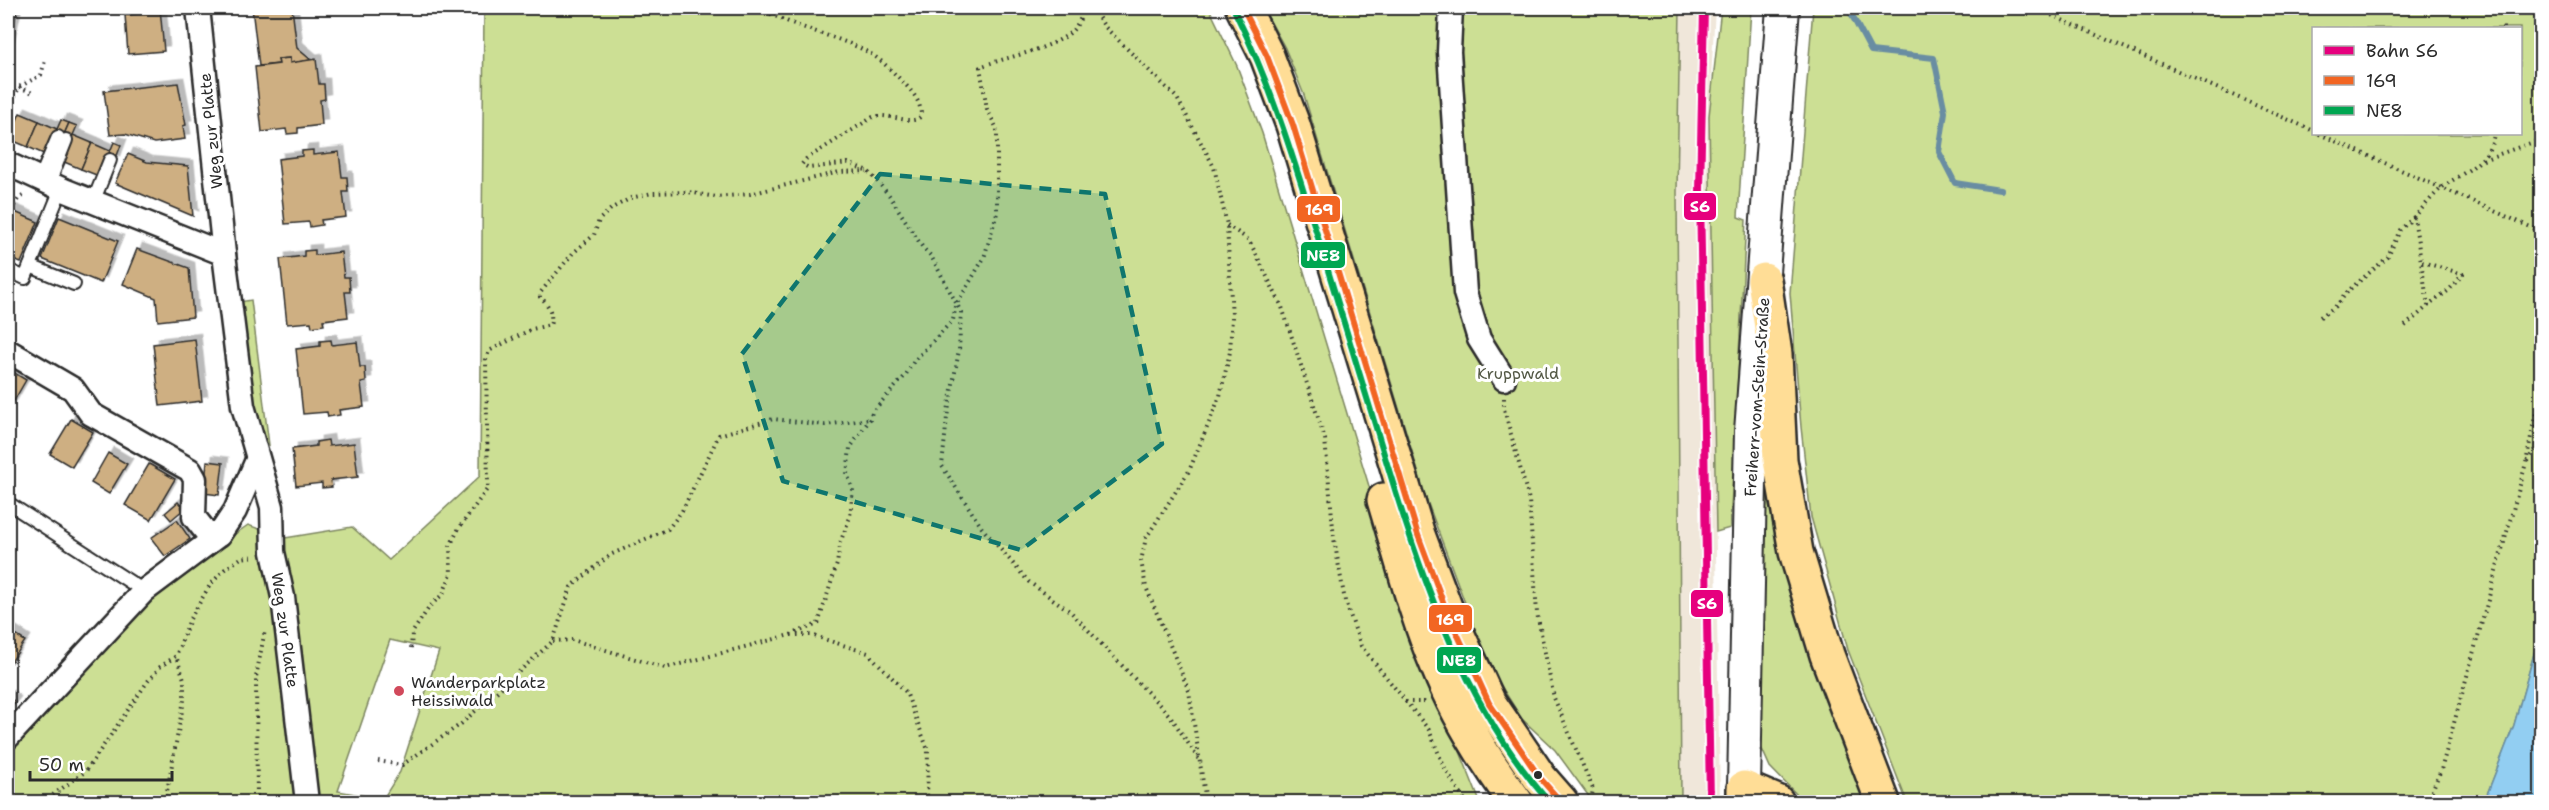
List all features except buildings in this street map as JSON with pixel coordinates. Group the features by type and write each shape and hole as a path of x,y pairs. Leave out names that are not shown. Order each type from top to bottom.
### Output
{"main road":[{"path":"1218,8 1245,62 1273,133 1418,613 1438,668 1463,721 1493,772 1516,802"},
{"path":"1243,8 1267,56 1293,125 1418,535 1445,607 1489,703 1540,778 1561,802"},
{"name":"Freiherr-vom-Stein-Straße","path":"1744,795 1751,432 1783,8"},
{"path":"1764,280 1775,354 1780,460 1796,552 1827,655 1883,802"},
{"path":"1744,795 1777,802"}],"street":[{"name":"Weg zur Platte","path":"198,8 224,254 243,406 272,507 273,552 283,597 307,802"},
{"path":"1451,8 1449,52 1465,293 1479,339 1504,379"},
{"path":"8,164 50,184 224,254"},
{"path":"8,351 73,389 91,414 190,470 195,479 194,517 206,532 219,535"},
{"path":"8,736 144,591 219,535 235,511 257,460"}],"lane":[{"path":"8,270 25,278 30,266 62,139"},
{"path":"93,201 111,160"},
{"path":"30,266 74,284"},
{"path":"8,503 144,591"}],"path":[{"path":"760,8 779,20 827,35 869,52 898,77 915,96 921,112 917,120 911,121 882,114 873,117 806,159 802,164 809,168 848,163 868,171 889,195 923,248 932,256 961,312 959,350 947,417 942,466 982,528 1029,582 1071,612 1171,717 1201,763"},
{"path":"553,641 573,639 665,668 790,635 818,624 837,564 840,543 850,517 853,489 847,474 850,448 870,419 872,412 905,376 914,361 953,320 956,305 984,258 997,213 997,129 987,109 980,67 1003,58 1042,48 1071,32 1086,8"},
{"path":"1092,8 1105,27 1177,98 1214,166 1227,225 1231,329 1230,352 1220,396 1189,471 1146,538 1142,561 1146,587 1189,691 1206,802"},
{"path":"2035,8 2312,131"},
{"path":"8,114 19,87 41,75 45,61"},
{"path":"19,87 33,93"},
{"path":"2321,135 2541,232"},
{"path":"2482,160 2492,145 2494,135"},
{"path":"2320,317 2336,306 2349,290 2388,256 2400,230 2442,188 2482,160 2541,139"},
{"path":"411,648 412,633 430,606 443,594 451,574 450,546 459,528 488,488 486,371 489,351 532,329 550,325 552,314 545,300 540,297 540,293 573,253 594,235 599,220 612,208 631,198 652,193 688,192 716,197 750,194 839,172 868,171"},
{"path":"2414,217 2428,306"},
{"path":"1227,225 1250,240 1282,307 1326,440 1334,539 1343,591 1360,646 1429,730 1445,769 1466,802"},
{"path":"2405,326 2448,291 2463,274 2422,262"},
{"path":"1504,379 1504,409 1529,500 1537,613 1545,656 1554,698 1593,789 1591,802"},
{"path":"2427,802 2441,770 2526,463 2535,416 2541,402"},
{"path":"378,761 402,765 461,724 553,641 571,587 610,555 668,528 682,511 719,435 773,419 825,425 870,419"},
{"path":"2526,463 2541,438"},
{"path":"43,802 86,771 148,681 160,667 176,656 199,601 225,569 241,558 273,552"},
{"path":"257,802 257,669 271,609 283,597"},
{"path":"790,635 811,635 868,652 906,692 927,750 927,802"},
{"path":"165,802 185,689 176,656"}],"highlighted area":[{"path":"880,174 1105,194 1162,444 1021,550 783,481 742,354"}],"shaded area":[{"path":"1680,8 1715,8 1709,116 1720,802 1681,802 1677,192"}],"green space":[{"path":"484,8 1209,8 1237,66 1262,133 1415,638 1480,802 8,802 8,749 151,593 248,525 285,538 352,527 389,560 480,476","holes":["390,640 439,651 400,772 383,799 338,791"]},
{"name":"Kruppwald","path":"1263,8 1439,8 1439,68 1453,252 1475,250 1461,50 1461,8 1680,8 1677,192 1681,802 1593,802 1555,750 1522,719 1489,667 1427,501 1304,95 1285,48"},
{"path":"1721,8 1751,8 1738,217 1746,220 1730,528 1716,532 1709,116"},
{"path":"1813,8 2541,8 2541,629 2514,725 2484,802 1907,802 1848,650 1811,517 1790,293"},
{"path":"251,300 269,445 261,442 251,404 239,302"},
{"path":"1766,417 1874,802 1804,802 1770,767 1758,740"}],"water":[{"path":"2541,629 2541,802 2484,802 2514,725"}],"waterway":[{"path":"1848,8 1871,51 1934,58 1945,112 1939,152 1955,183 2000,190"}],"rail line":[{"name":"S6","path":"1704,8 1700,190 1710,802"}],"transit line":[{"name":"169","path":"1243,8 1267,56 1293,125 1418,535 1445,607 1489,703 1540,778 1561,802"},
{"name":"NE8","path":"1235,12 1272,96 1292,154 1402,512 1433,600 1471,686 1520,765 1549,802"}],"place":[{"name":"Wanderparkplatz Heissiwald","path":"399,691"}]}
